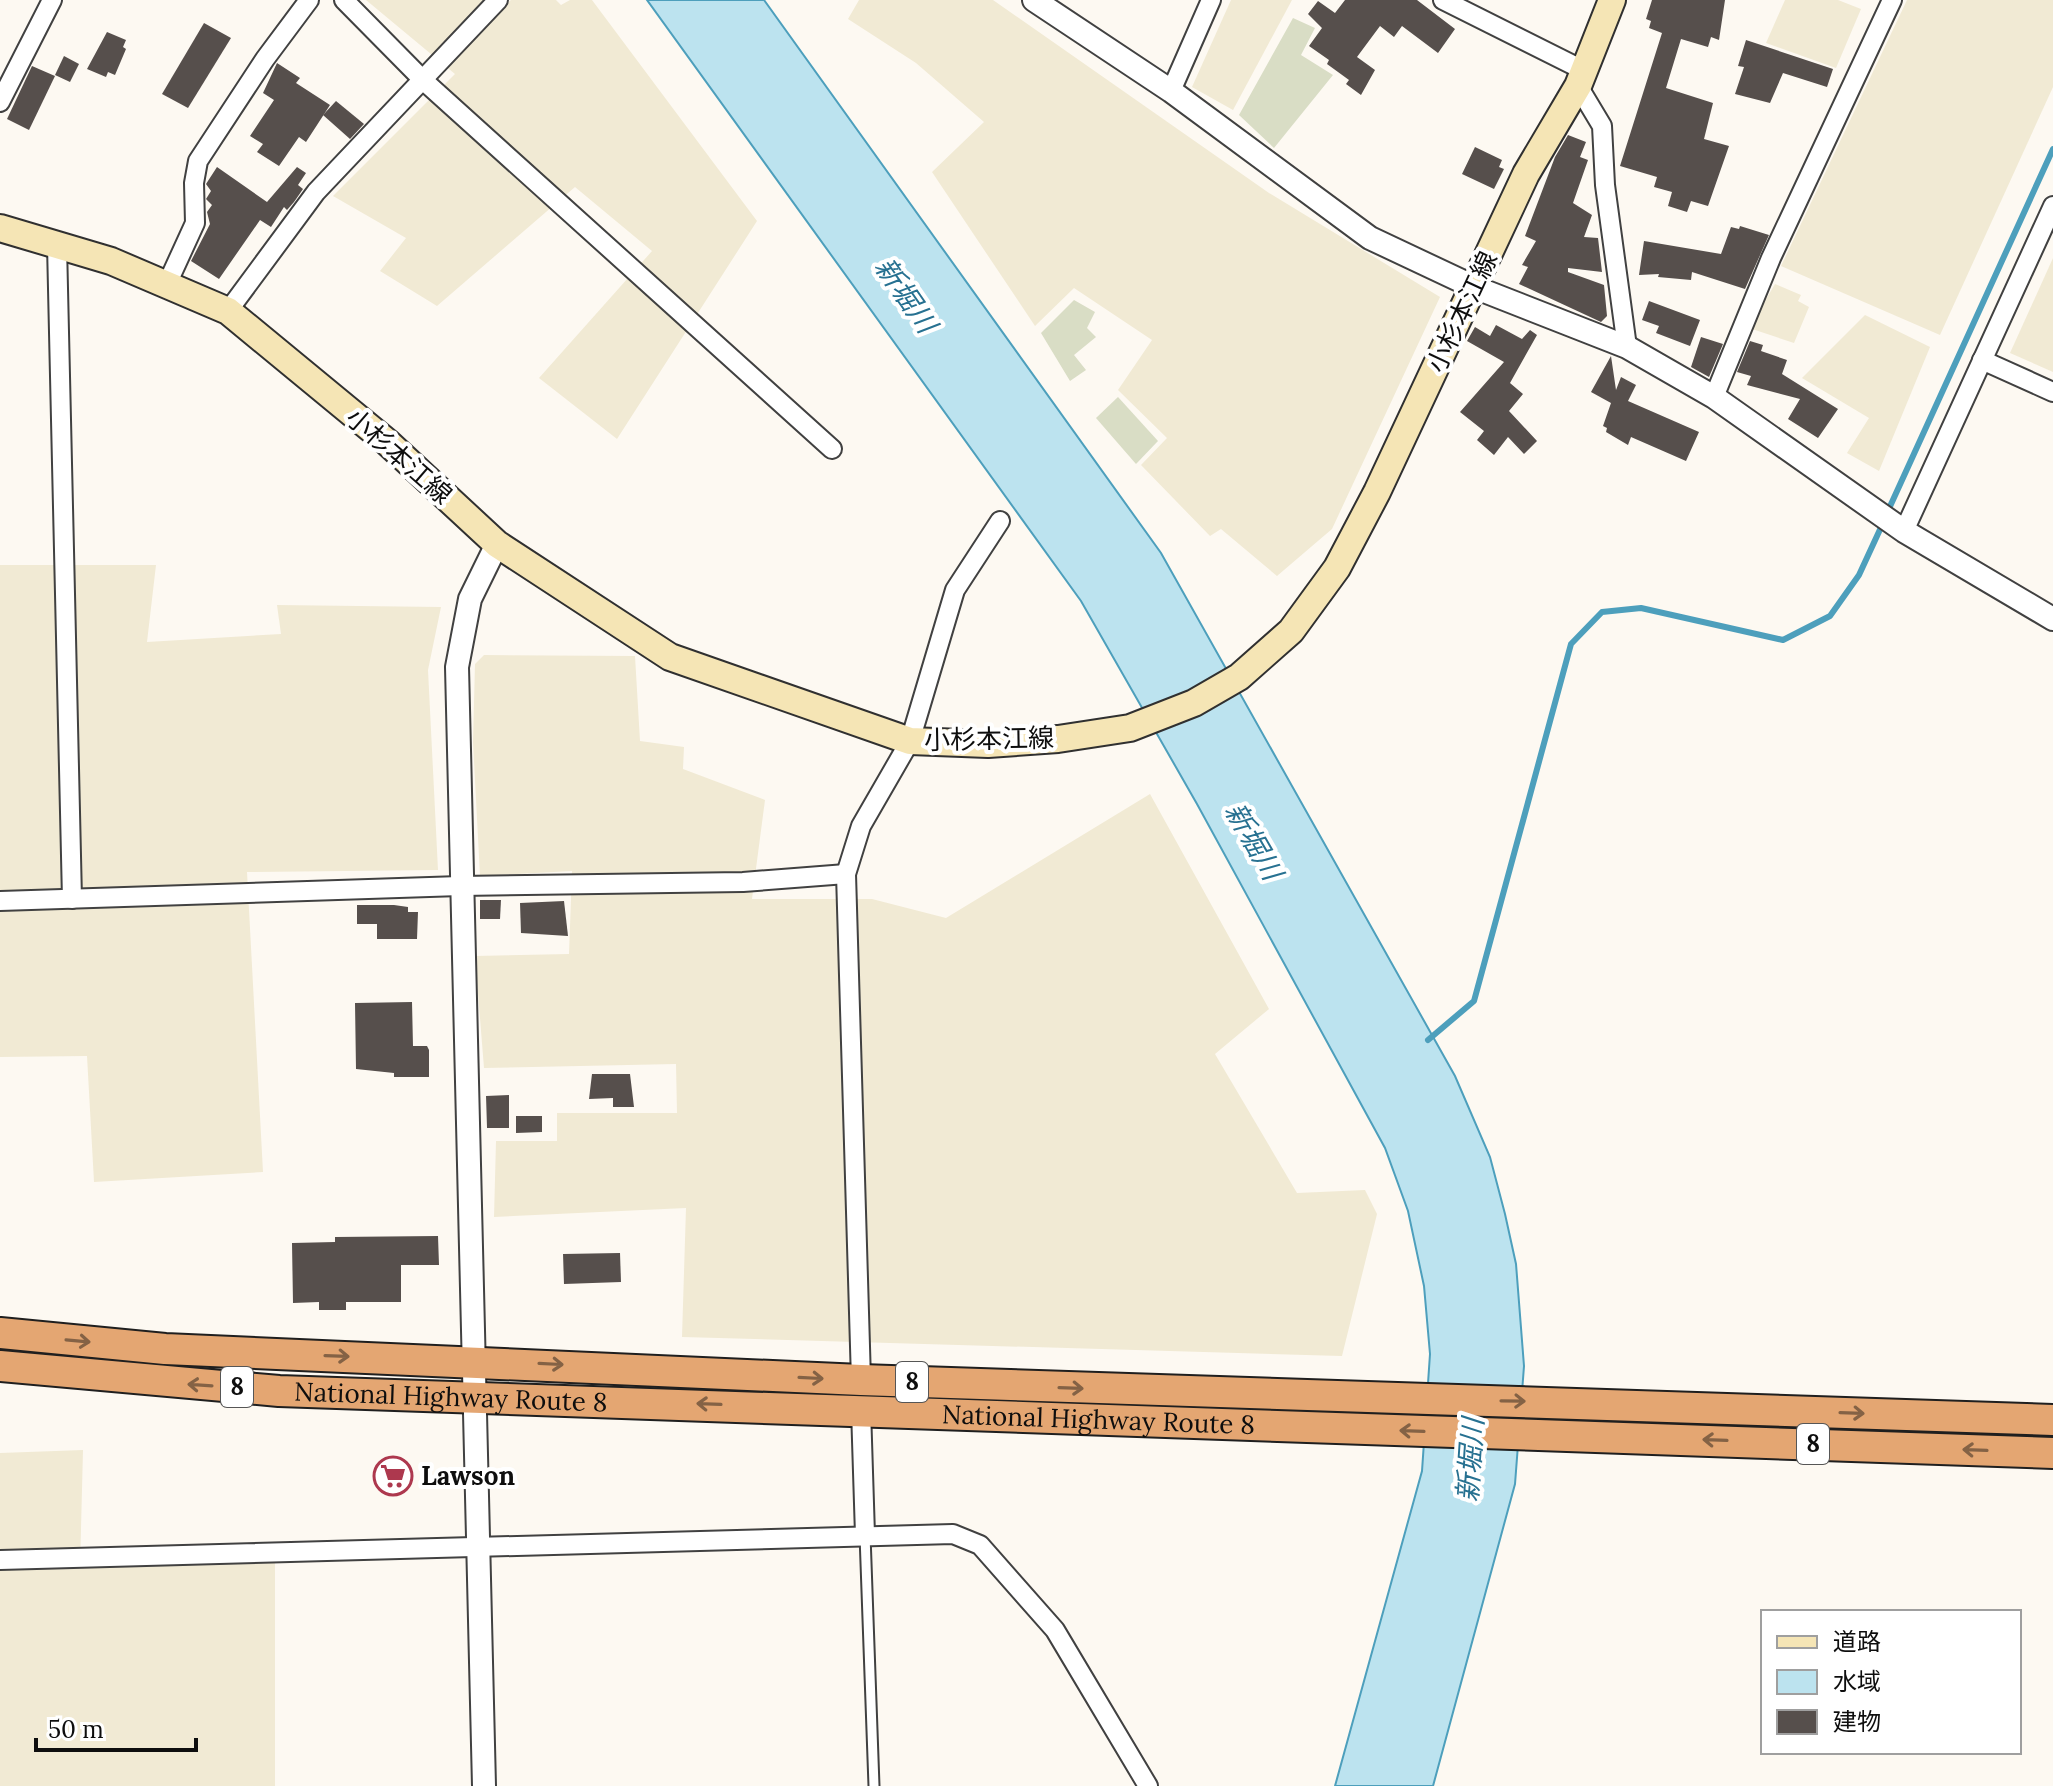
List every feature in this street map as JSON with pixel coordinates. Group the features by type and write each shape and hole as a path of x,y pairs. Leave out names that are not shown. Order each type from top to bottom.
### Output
{"highway":[{"name":"National Highway Route 8","path":"0,1333 165,1349 474,1362 861,1395 1347,1429 2053,1453"},
{"name":"National Highway Route 8","path":"0,1366 279,1391 474,1397 1351,1397 2053,1420"}],"main road":[{"name":"小杉本江線","path":"0,228 168,282 228,311 387,442 497,544 670,657 910,741 988,744 1058,739 1144,724 1194,703 1239,677 1291,631 1337,568 1526,174 1582,79 1612,0"}],"street":[{"path":"0,102 52,0"},
{"path":"168,282 195,223 194,183 198,161 265,59 309,0"},
{"path":"344,0 424,81 832,449"},
{"path":"228,311 316,192 498,0"},
{"path":"1034,0 1171,91 1370,238 1474,287 1627,347 1714,397 1904,531 2053,619"},
{"path":"1171,91 1211,0"},
{"path":"1443,0 1582,79 1602,126 1605,185 1627,347"},
{"path":"1714,397 1771,258 1892,0"},
{"path":"1904,531 2053,206"},
{"path":"57,245 72,899"},
{"path":"1982,360 2053,392"},
{"path":"865,1535 846,874 861,826 910,741 955,590 1000,521"},
{"path":"484,1786 457,667 470,599 497,544"},
{"path":"0,901 460,886 743,882 846,874"},
{"path":"0,1560 953,1534 980,1545 1055,1630 1148,1786"}],"lane":[{"path":"865,1535 874,1786"}],"shaded area":[{"path":"366,0 494,0 502,7 511,0 556,0 561,5 570,0 592,0 757,221 617,439 539,378 652,251 575,187 437,306 380,271 406,238 333,196 455,74"},
{"path":"859,0 993,0 1269,193 1440,297 1332,529 1277,576 1221,529 1210,536 1141,465 1167,438 1118,390 1152,340 1074,288 1035,326 932,172 984,122 916,63 848,19"},
{"path":"1231,0 1292,0 1233,110 1192,87"},
{"path":"1785,0 1838,0 1861,9 1836,68 1766,43"},
{"path":"1907,0 2053,0 2053,87 1940,335 1781,266"},
{"path":"2053,258 2053,372 2010,353"},
{"path":"1775,284 1801,295 1798,301 1809,307 1794,343 1749,328"},
{"path":"1865,315 1930,347 1879,471 1847,453 1869,418 1802,378"},
{"path":"0,565 156,565 147,642 281,634 277,605 441,607 428,670 438,870 247,872 263,1172 94,1182 87,1056 0,1057"},
{"path":"484,655 635,656 640,741 684,747 683,769 765,800 752,899 872,899 946,918 1150,794 1269,1009 1215,1054 1297,1193 1365,1190 1377,1214 1342,1356 682,1337 686,1208 494,1217 496,1141 557,1141 557,1113 677,1113 676,1064 484,1068 475,956 569,954 572,871 480,876 473,742 475,664"},
{"path":"83,1450 80,1568 275,1560 275,1786 0,1786 0,1453"}],"green space":[{"path":"1293,18 1315,28 1301,55 1333,75 1274,148 1239,115"},
{"path":"1074,300 1095,312 1087,328 1096,337 1074,355 1086,370 1070,381 1041,333"},
{"path":"1118,397 1158,441 1136,464 1096,418"}],"water":[{"name":"新堀川","path":"647,0 764,0 1161,553 1455,1076 1490,1157 1505,1214 1516,1264 1524,1366 1515,1484 1433,1786 1335,1786 1422,1471 1430,1354 1424,1286 1408,1211 1385,1148 1197,804 1081,601"}],"building":[{"path":"1345,0 1417,0 1455,29 1438,53 1402,26 1394,37 1380,26 1357,57 1375,70 1361,95 1346,84 1349,80 1327,64 1329,60 1309,46 1322,28 1308,14 1318,1 1335,13"},
{"path":"1652,0 1725,0 1719,40 1711,37 1708,47 1681,39 1666,88 1713,103 1704,139 1729,146 1708,206 1691,201 1687,212 1668,206 1672,192 1654,187 1657,177 1620,166 1662,33 1649,28 1651,21 1646,19"},
{"path":"204,23 231,38 188,108 162,94"},
{"path":"107,32 126,40 123,47 126,49 115,75 108,72 106,77 87,69"},
{"path":"1746,40 1833,69 1827,87 1783,73 1770,103 1735,94 1744,67 1738,66"},
{"path":"64,56 79,64 70,82 55,75"},
{"path":"277,63 300,78 296,83 330,105 306,142 299,137 279,166 257,152 263,144 250,136 274,100 263,93"},
{"path":"32,66 55,76 29,130 7,119"},
{"path":"336,101 364,124 350,139 323,115"},
{"path":"1568,135 1586,142 1580,157 1588,160 1573,203 1592,215 1584,237 1598,238 1602,272 1568,268 1568,272 1604,285 1607,316 1601,322 1519,284 1528,267 1522,265 1536,241 1525,236 1555,157"},
{"path":"1475,147 1502,160 1499,167 1504,169 1494,189 1462,174"},
{"path":"217,167 267,202 297,167 306,173 298,185 303,189 294,202 287,210 284,207 271,227 260,220 219,279 191,261 210,224 207,212 212,205 206,199 211,191 206,184"},
{"path":"1740,226 1769,235 1745,289 1692,272 1691,280 1658,277 1659,274 1639,275 1644,241 1721,254 1731,227 1739,229"},
{"path":"1649,301 1700,320 1690,346 1656,333 1659,326 1642,320"},
{"path":"1496,325 1522,339 1530,330 1537,335 1510,383 1523,394 1509,411 1537,441 1524,454 1508,437 1494,455 1477,440 1484,431 1460,412 1504,362 1467,341 1475,327 1490,336"},
{"path":"1701,337 1723,344 1709,377 1691,367"},
{"path":"1750,341 1763,345 1761,351 1787,360 1782,374 1838,409 1818,438 1788,419 1800,399 1747,385 1751,376 1737,372"},
{"path":"1611,356 1616,390 1621,377 1636,385 1628,401 1699,432 1686,461 1631,437 1628,445 1606,432 1607,428 1603,426 1611,403 1591,392"},
{"path":"480,900 501,900 500,919 480,919"},
{"path":"564,901 568,936 521,933 520,903"},
{"path":"357,905 394,905 408,907 408,912 418,912 417,939 377,939 377,924 357,924"},
{"path":"412,1002 413,1046 427,1046 429,1077 394,1077 394,1073 356,1069 355,1003"},
{"path":"592,1074 630,1074 634,1107 613,1107 613,1098 589,1099"},
{"path":"509,1095 509,1128 487,1128 486,1096"},
{"path":"516,1116 542,1116 542,1132 516,1133"},
{"path":"438,1236 439,1265 401,1265 401,1302 346,1302 346,1310 319,1310 319,1302 293,1303 292,1243 335,1242 335,1237"},
{"path":"620,1253 621,1282 564,1284 563,1254"}],"waterway":[{"path":"1887,513 2053,149"},
{"path":"1428,1040 1474,1001 1571,644 1602,612 1641,608 1783,640 1830,616 1859,575 1883,523"}],"place":[{"name":"Lawson","path":"393,1476"}]}
